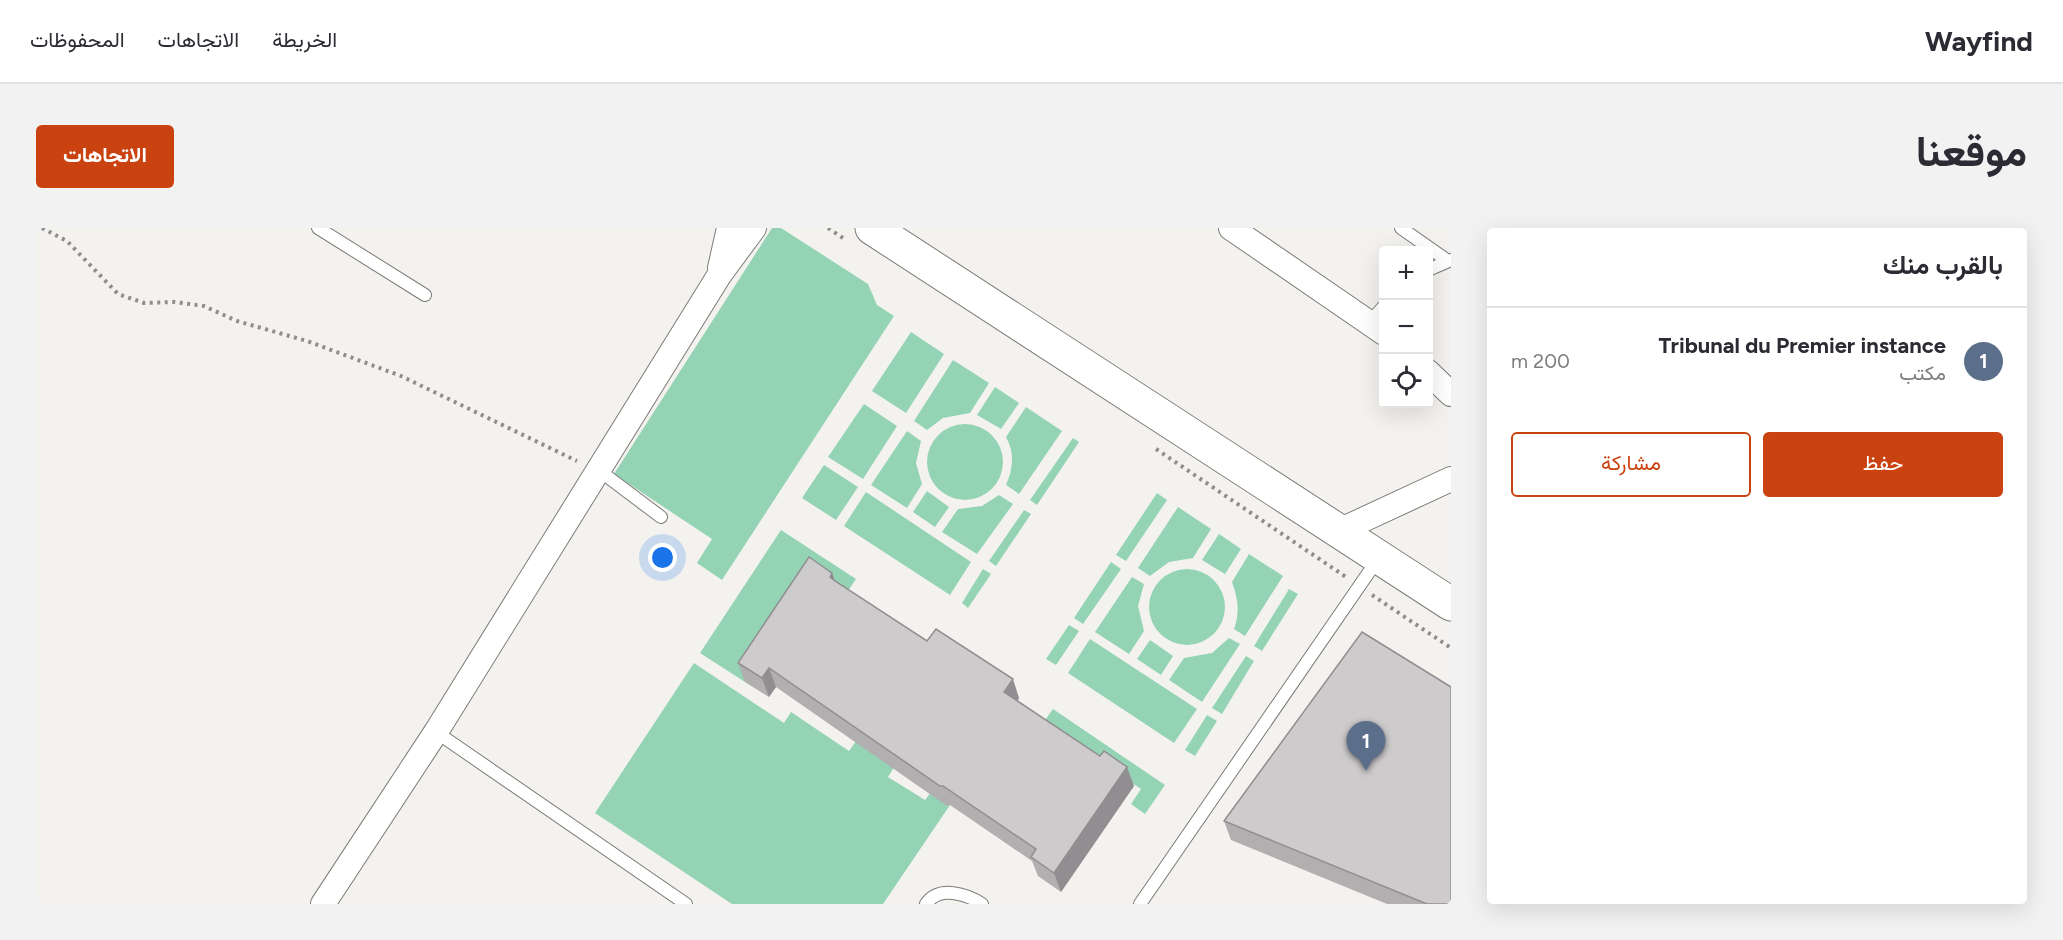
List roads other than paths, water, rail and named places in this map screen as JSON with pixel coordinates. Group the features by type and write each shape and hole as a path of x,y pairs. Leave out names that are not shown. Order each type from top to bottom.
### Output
{"main road":[{"path":"872,228 1341,530 1451,604"}],"street":[{"path":"720,274 729,228"},
{"path":"322,904 436,732 600,471 720,274 754,228"},
{"path":"1231,228 1379,321"},
{"path":"1433,377 1451,394"},
{"path":"1341,530 1451,479"}],"lane":[{"path":"318,228 425,295"},
{"path":"1401,228 1449,260"},
{"path":"1433,268 1449,260"},
{"path":"600,471 661,517"},
{"path":"1140,904 1380,556"},
{"path":"436,732 686,904"},
{"path":"926,904 929,899 952,892 982,904"}],"place":[{"name":"Tribunal du Premier instance","path":"1366,771"}]}
